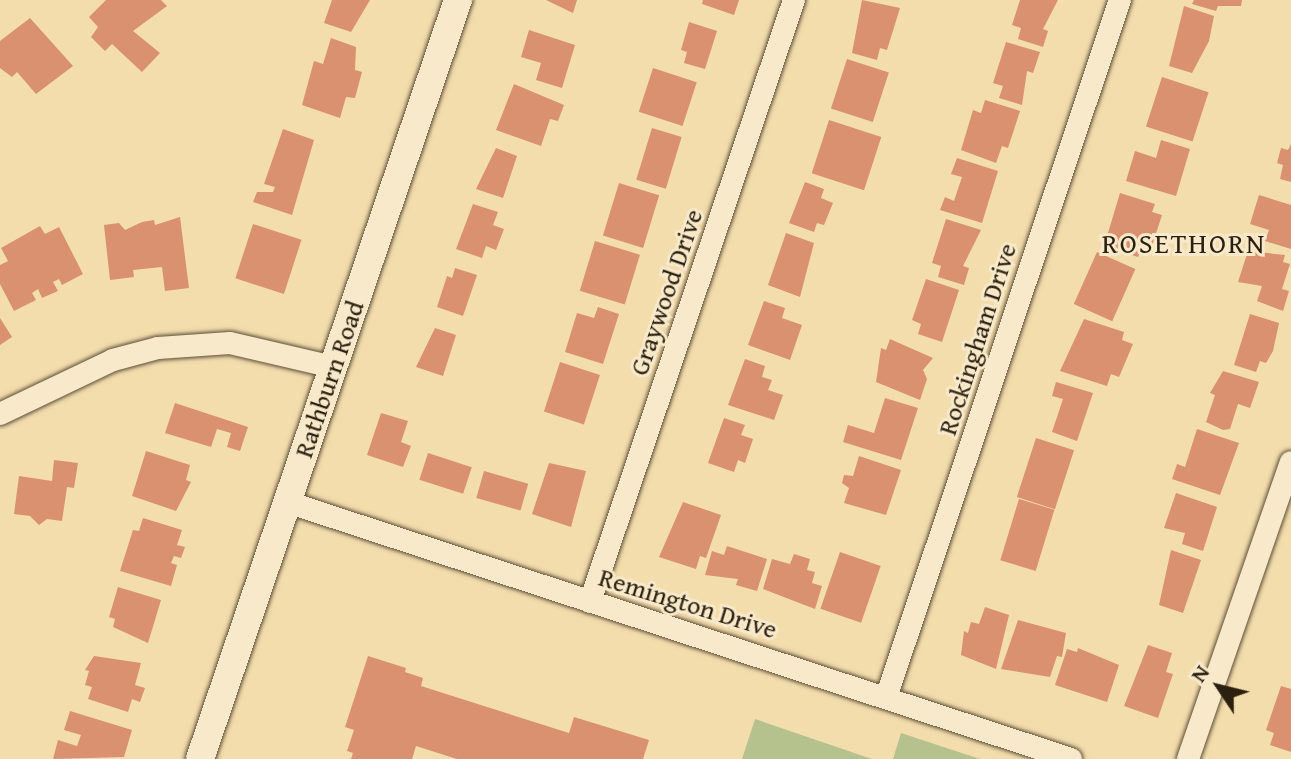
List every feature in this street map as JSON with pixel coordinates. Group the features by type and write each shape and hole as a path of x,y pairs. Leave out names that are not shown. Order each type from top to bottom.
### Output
{"street":[{"name":"Rathburn Road","path":"200,759 458,0"},
{"name":"Graywood Drive","path":"590,602 794,0"},
{"name":"Rockingham Drive","path":"887,695 1120,0"},
{"path":"0,414 113,360 158,348 244,345 333,367"},
{"path":"1188,759 1291,462"},
{"name":"Remington Drive","path":"287,502 590,602 887,695 1071,759"}],"green space":[{"path":"755,719 872,759 742,759"},
{"path":"901,733 980,759 893,759"}],"building":[{"path":"106,0 161,0 167,6 133,31 160,53 142,72 112,44 105,51 91,37 98,27 89,17"},
{"path":"332,0 370,0 351,32 324,23"},
{"path":"546,0 577,0 573,13"},
{"path":"703,0 739,0 734,15 702,4"},
{"path":"862,0 900,8 887,50 880,48 877,60 852,53"},
{"path":"1020,0 1058,0 1043,29 1048,31 1043,47 1018,39 1021,28 1012,25"},
{"path":"1194,0 1242,0 1241,6 1218,6 1216,11 1192,4"},
{"path":"1184,6 1214,16 1209,41 1192,73 1169,66"},
{"path":"30,18 73,66 36,94 17,72 12,77 0,68 0,41"},
{"path":"689,22 717,31 705,69 684,63 687,52 681,50"},
{"path":"529,30 575,45 562,88 536,80 541,63 521,57"},
{"path":"331,38 356,47 355,70 362,72 355,98 346,97 340,118 302,105 314,61 323,64"},
{"path":"1006,42 1040,52 1033,73 1027,71 1022,105 999,98 1003,86 993,83"},
{"path":"847,59 889,73 873,122 831,108"},
{"path":"653,68 697,82 683,126 639,112"},
{"path":"1162,77 1209,92 1193,142 1146,126"},
{"path":"514,84 564,105 558,121 550,119 541,146 496,130"},
{"path":"985,100 1020,111 1008,148 1002,146 996,163 961,150 973,110 981,113"},
{"path":"829,120 881,137 864,190 812,173"},
{"path":"652,128 682,137 666,189 636,180"},
{"path":"283,129 314,140 292,215 253,202 257,192 273,192 275,187 264,184"},
{"path":"1161,140 1190,149 1176,196 1126,181 1135,151 1156,158"},
{"path":"1291,144 1291,182 1280,179 1283,165 1277,163 1281,148 1288,150"},
{"path":"496,148 517,156 503,198 476,189"},
{"path":"957,158 998,171 982,223 940,210 945,197 954,201 962,177 951,174"},
{"path":"805,182 824,189 821,198 833,203 824,225 817,223 814,232 789,223"},
{"path":"619,183 659,195 643,248 603,236"},
{"path":"1120,193 1155,204 1152,212 1162,215 1150,252 1141,250 1138,257 1104,246"},
{"path":"1259,195 1291,205 1291,249 1265,241 1269,230 1250,224"},
{"path":"473,204 498,212 493,225 504,229 496,250 486,246 482,258 456,249"},
{"path":"180,217 189,288 165,291 162,267 133,270 134,277 110,280 104,225 119,223 125,230 142,222 154,220 155,225"},
{"path":"946,219 981,230 963,266 969,268 964,285 938,277 941,266 932,263"},
{"path":"253,224 302,240 284,294 235,278"},
{"path":"40,226 45,234 59,227 83,274 62,285 59,279 53,282 58,291 42,298 38,289 32,293 36,300 14,311 0,284 0,265 8,261 1,248"},
{"path":"786,233 814,243 800,297 768,285"},
{"path":"595,241 640,255 625,304 580,291"},
{"path":"1248,251 1285,255 1283,262 1290,264 1282,289 1289,291 1283,311 1257,301 1262,286 1238,282"},
{"path":"1097,252 1135,269 1112,321 1074,304"},
{"path":"455,268 477,275 463,316 437,307 447,276 452,278"},
{"path":"926,279 959,290 942,342 918,334 921,324 912,320"},
{"path":"764,301 785,308 782,318 802,325 790,360 748,345"},
{"path":"598,307 619,314 603,364 565,352 577,313 594,318"},
{"path":"1250,314 1279,323 1273,351 1266,363 1260,361 1256,372 1234,365"},
{"path":"0,318 12,337 0,345"},
{"path":"1084,319 1124,332 1122,340 1133,344 1119,377 1111,374 1107,386 1060,371"},
{"path":"435,328 456,335 443,376 416,367"},
{"path":"890,339 933,358 923,370 927,379 920,400 876,382 881,348 886,350"},
{"path":"745,359 765,366 762,377 772,380 768,390 783,395 774,420 728,405"},
{"path":"560,362 600,375 584,424 544,411"},
{"path":"1223,371 1259,382 1250,408 1238,404 1230,429 1223,430 1206,422 1215,395 1210,393"},
{"path":"1056,382 1093,393 1077,441 1052,432 1063,399 1052,396"},
{"path":"885,398 918,408 901,460 843,442 848,425 874,433"},
{"path":"175,403 248,427 240,451 227,447 231,433 217,429 211,447 165,433"},
{"path":"381,413 408,421 401,442 411,446 403,467 367,455"},
{"path":"724,418 745,425 741,435 753,439 745,463 738,460 734,472 708,463"},
{"path":"1197,429 1239,443 1220,495 1172,479 1177,464 1185,467"},
{"path":"1036,438 1074,450 1055,509 1017,497"},
{"path":"146,451 190,465 186,480 191,482 176,511 132,496"},
{"path":"428,453 472,467 463,494 419,480"},
{"path":"859,456 901,470 886,515 844,503 849,488 842,483 844,475 853,476"},
{"path":"54,460 78,463 74,488 67,487 62,521 47,519 39,525 30,516 14,514 19,476 52,481"},
{"path":"549,463 586,471 571,527 532,514"},
{"path":"484,471 528,484 521,511 476,498"},
{"path":"1176,493 1217,507 1203,551 1182,544 1185,533 1164,528"},
{"path":"1019,499 1054,510 1036,571 1000,560"},
{"path":"683,502 721,515 706,558 700,556 696,569 659,557"},
{"path":"143,518 182,530 177,545 185,547 181,558 174,556 171,563 177,565 171,586 120,571 133,530 139,531"},
{"path":"727,546 767,559 757,591 736,585 738,579 705,575 712,551 724,555"},
{"path":"1171,550 1201,560 1183,613 1159,605"},
{"path":"840,552 881,566 861,623 820,609"},
{"path":"794,554 810,559 807,570 815,572 812,583 822,586 815,609 763,589 772,559 790,564"},
{"path":"118,587 161,600 148,643 113,627 115,619 109,617"},
{"path":"985,607 1009,615 996,669 961,655 964,631 968,633 971,622 979,624"},
{"path":"1018,620 1066,633 1062,657 1057,656 1050,677 1001,669"},
{"path":"1148,645 1172,653 1166,672 1173,674 1158,718 1124,706"},
{"path":"1078,648 1119,665 1107,702 1055,685 1067,649 1077,652"},
{"path":"94,656 141,663 135,685 145,688 140,702 132,699 128,712 88,699 92,687 85,685 89,671 85,670"},
{"path":"368,656 406,668 405,672 423,678 421,686 569,733 574,717 649,740 643,759 457,759 416,746 412,759 351,759 353,753 347,751 354,730 345,727"},
{"path":"1281,686 1291,689 1291,752 1270,745 1274,733 1266,730"},
{"path":"70,711 132,730 124,757 53,759 58,740 77,746 81,735 64,730"}],"district":[{"name":"ROSETHORN","path":"1184,243"}]}
